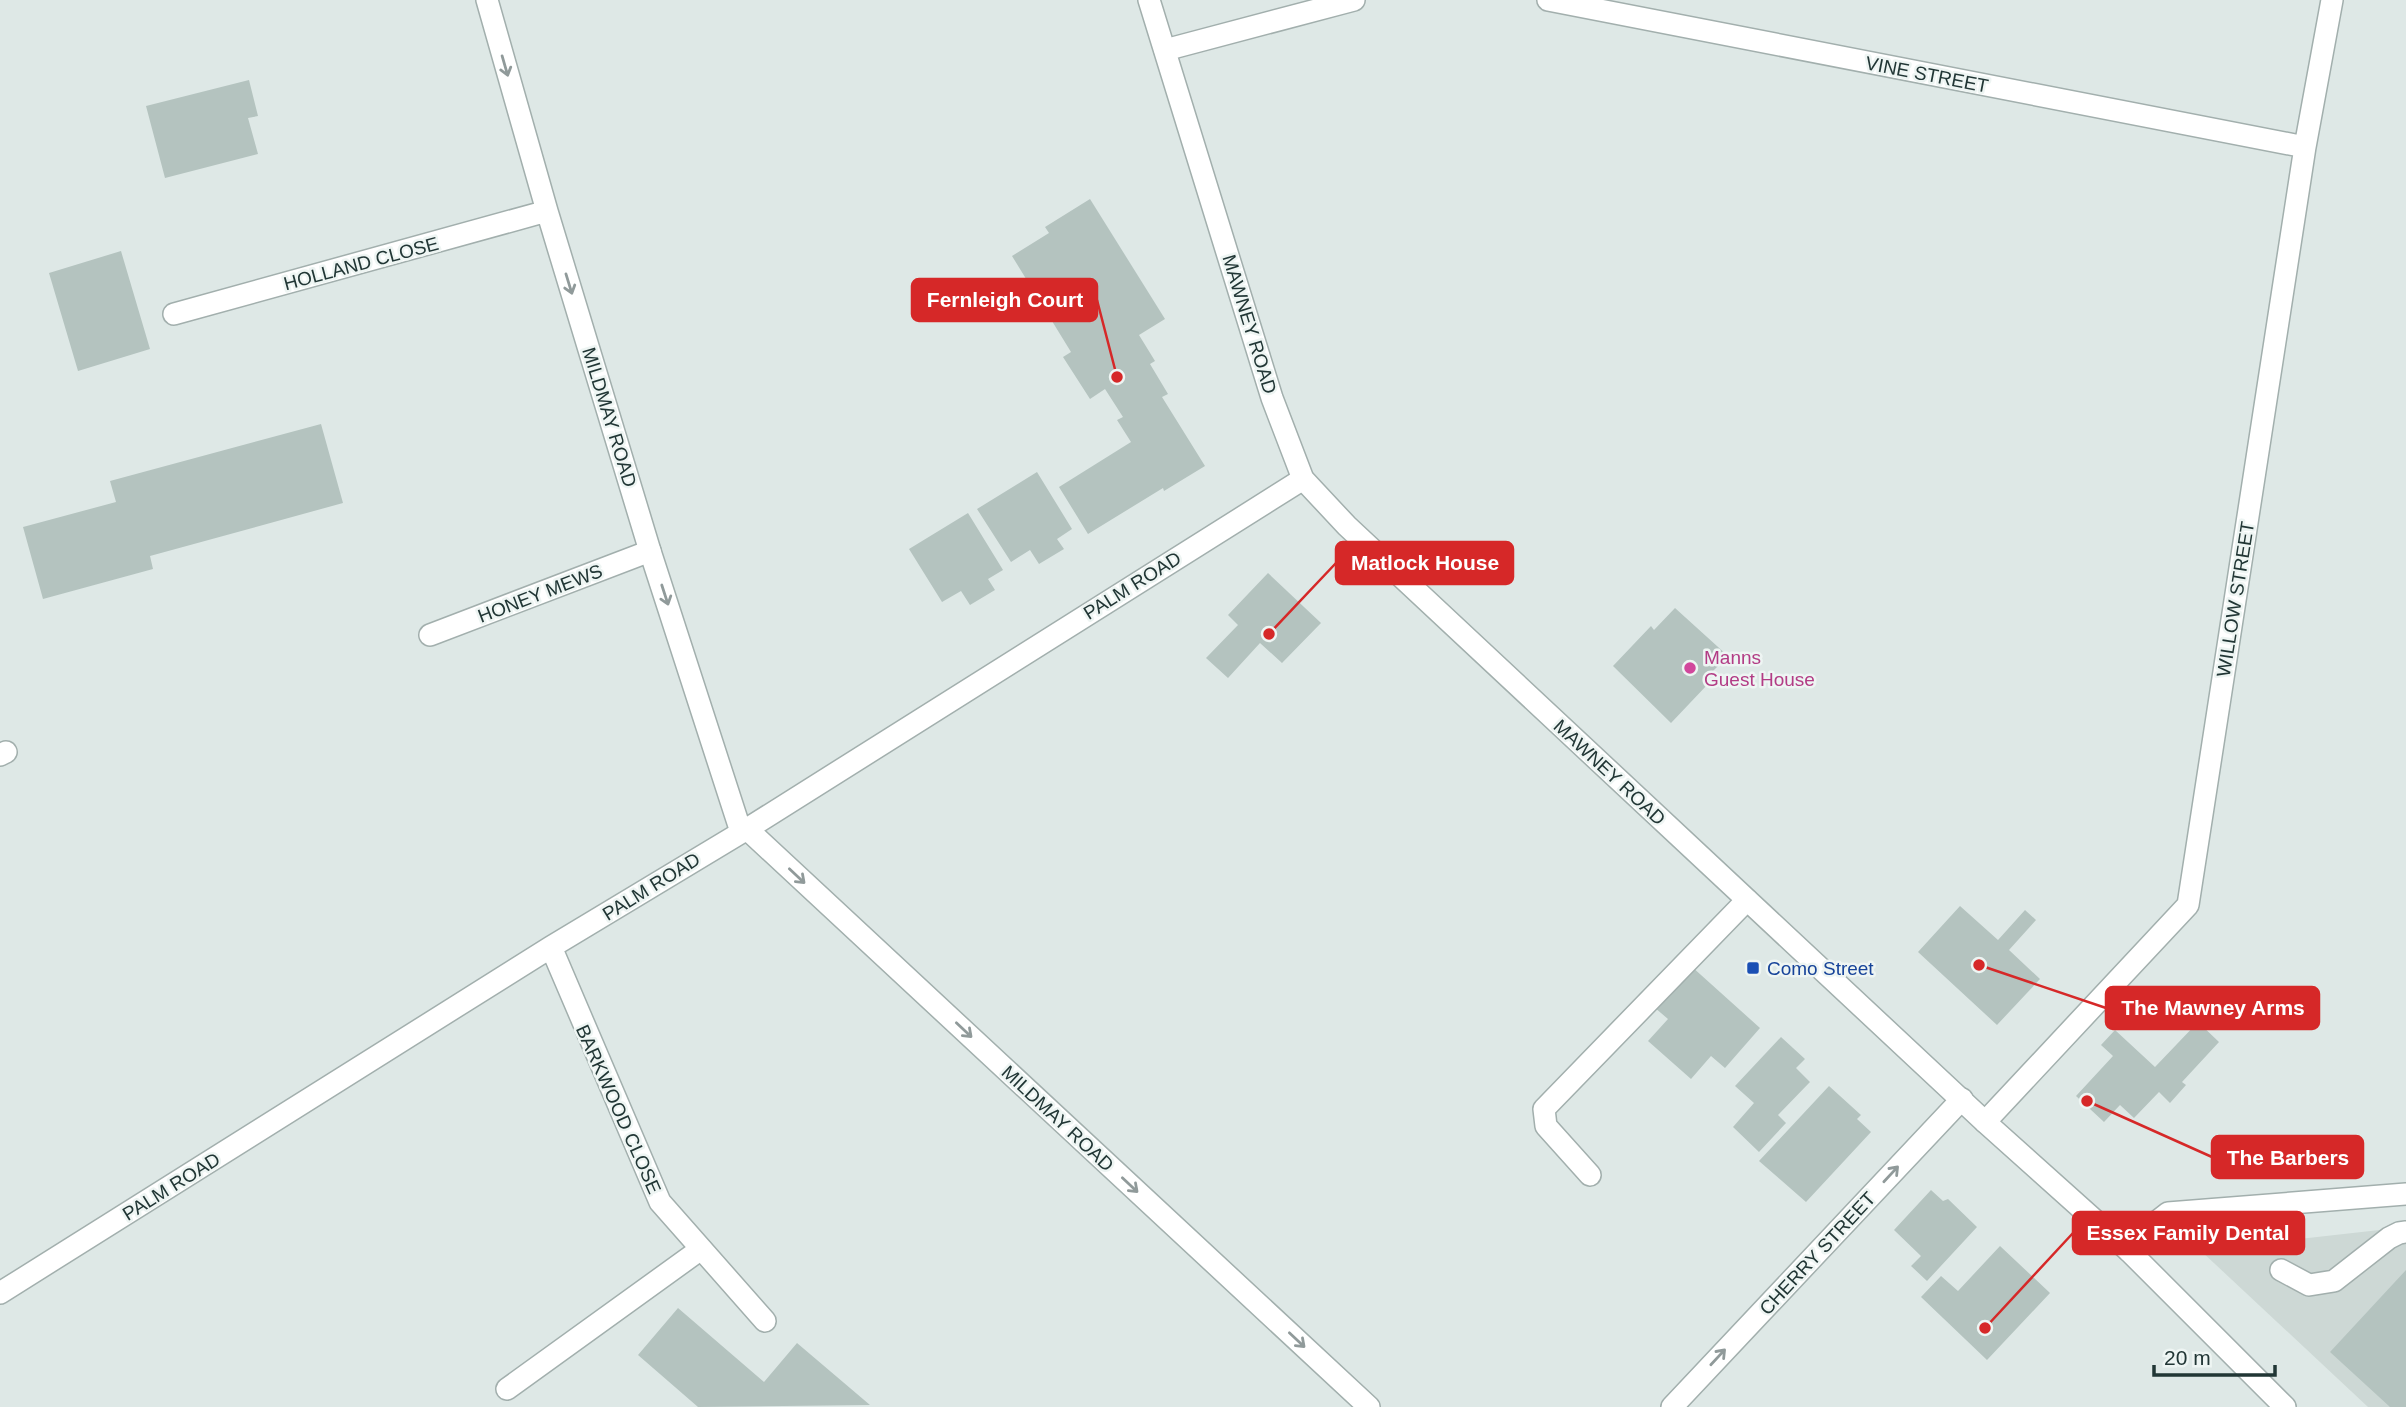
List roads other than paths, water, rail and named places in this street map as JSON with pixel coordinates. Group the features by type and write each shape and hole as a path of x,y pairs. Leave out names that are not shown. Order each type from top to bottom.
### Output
{"street":[{"name":"MILDMAY ROAD","path":"486,0 650,551 744,830 1368,1407"},
{"name":"MAWNEY ROAD","path":"1149,0 1272,398 1303,479 1348,526 1984,1122 2129,1251 2285,1407"},
{"path":"1164,50 1354,0"},
{"name":"VINE STREET","path":"1548,0 2305,148"},
{"name":"WILLOW STREET","path":"1984,1122 2188,905 2305,148 2332,0"},
{"name":"HOLLAND CLOSE","path":"174,314 547,211"},
{"name":"PALM ROAD","path":"0,1293 1303,479"},
{"name":"HONEY MEWS","path":"430,635 650,551"},
{"path":"1590,1175 1546,1126 1544,1109 1747,900"},
{"name":"BARKWOOD CLOSE","path":"551,947 660,1202 765,1321"},
{"name":"CHERRY STREET","path":"1672,1407 1962,1099"},
{"path":"2129,1251 2150,1227 2168,1213 2406,1194"},
{"path":"2281,1269 2309,1285 2334,1281 2389,1238 2406,1232"},
{"path":"507,1390 701,1249"}],"place":[{"name":"Fernleigh Court","path":"1117,377"},
{"name":"Matlock House","path":"1269,634"},
{"name":"Manns Guest House","path":"1690,668"},
{"name":"The Mawney Arms","path":"1979,965"},
{"name":"Como Street","path":"1753,968"},
{"name":"The Barbers","path":"2087,1101"},
{"name":"Essex Family Dental","path":"1985,1328"}]}
